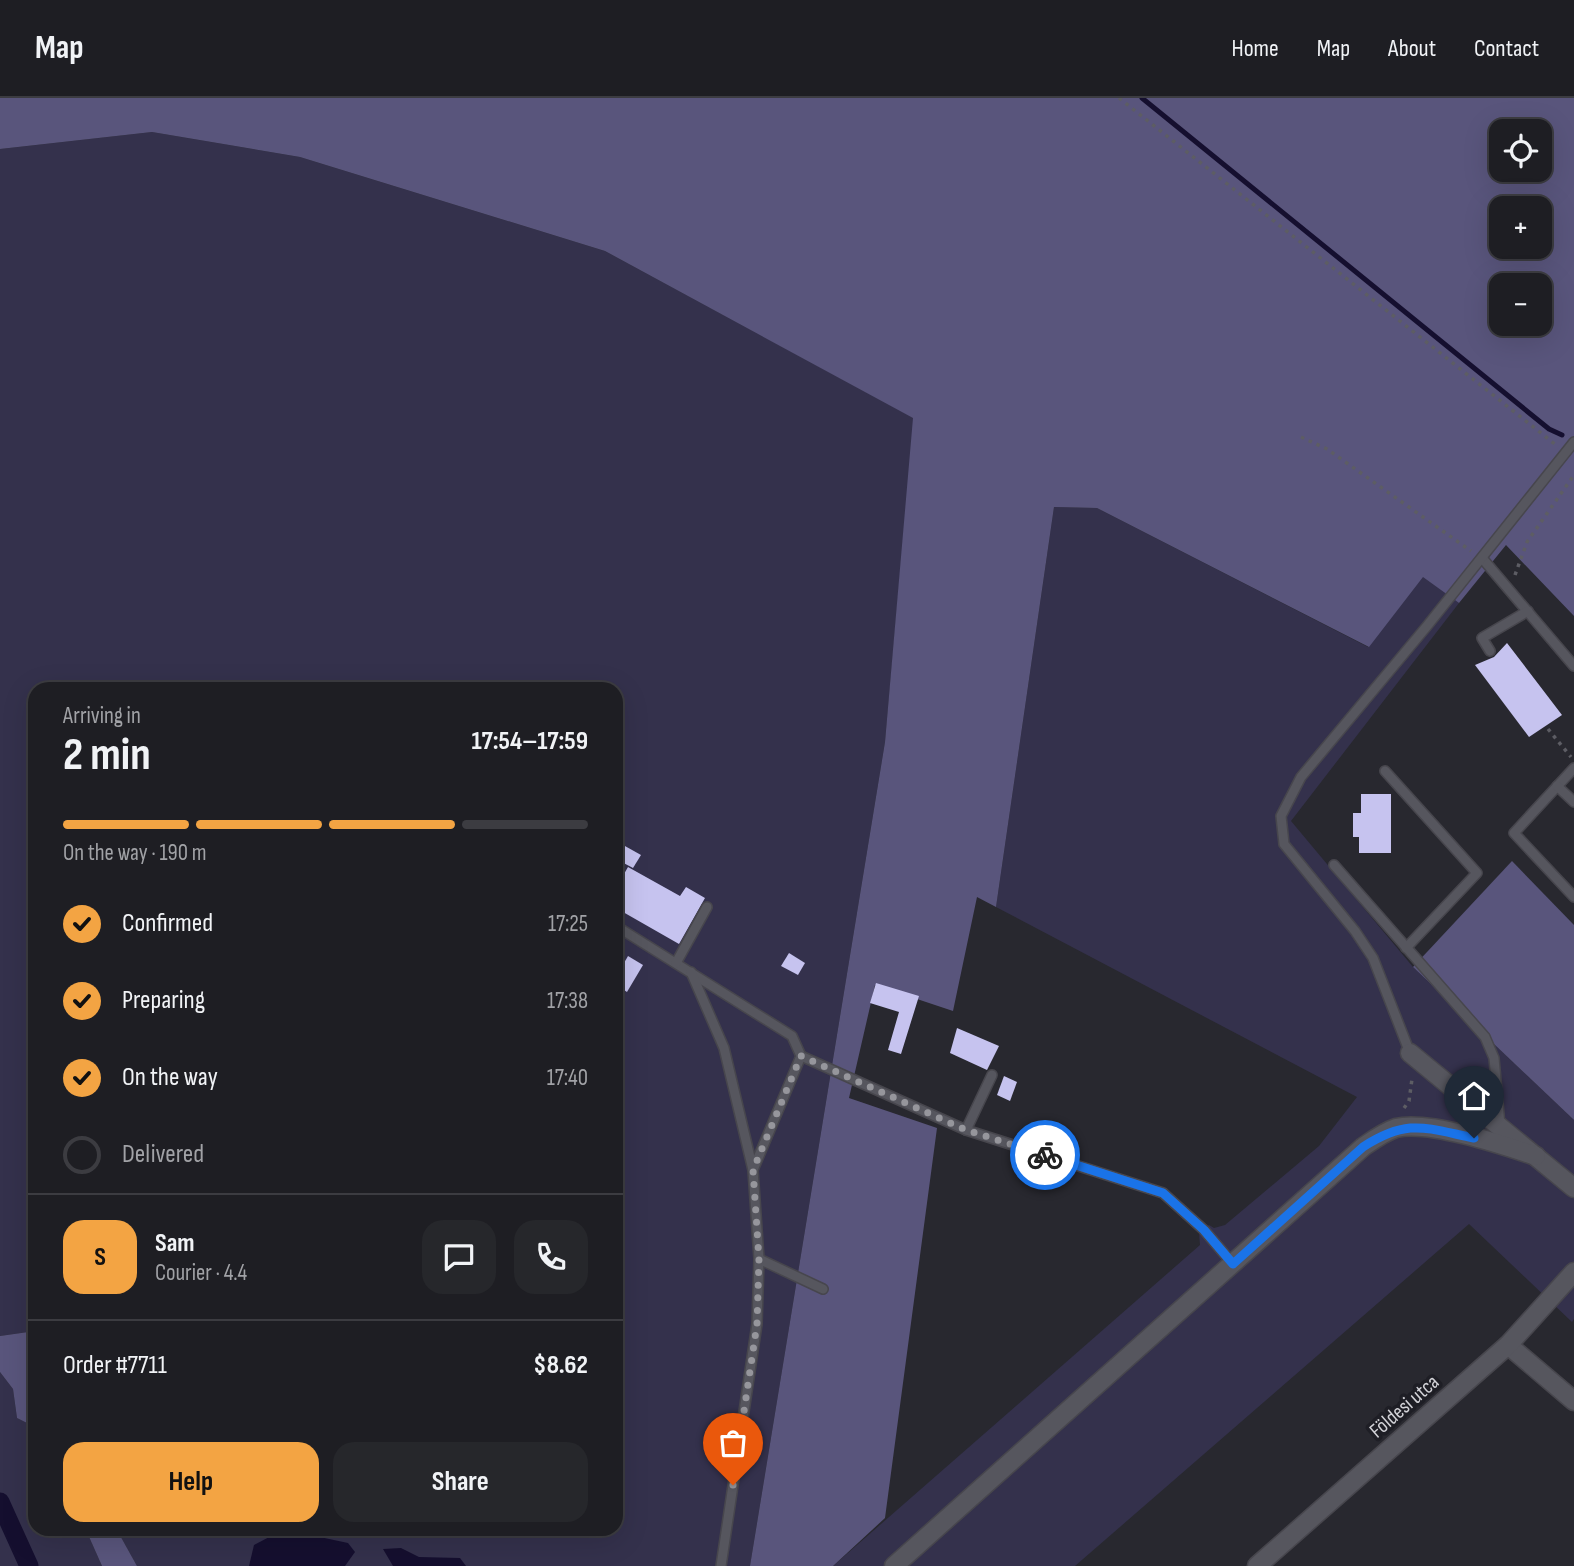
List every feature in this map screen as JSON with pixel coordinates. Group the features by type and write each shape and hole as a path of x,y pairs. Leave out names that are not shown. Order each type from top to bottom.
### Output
{"street":[{"path":"1410,1053 1574,1188"},
{"path":"894,1566 1363,1147 1382,1134 1409,1126 1425,1128 1499,1143 1536,1156"},
{"name":"Földesi utca","path":"1257,1566 1508,1345 1574,1272"},
{"path":"1508,1345 1574,1401"}],"lane":[{"path":"1410,1053 1373,958 1355,931 1284,844 1281,816 1301,777 1574,442"},
{"path":"1482,558 1574,666"},
{"path":"1490,651 1482,638 1528,611"},
{"path":"1574,768 1514,833 1574,897"},
{"path":"1385,771 1477,873 1406,948"},
{"path":"1557,786 1574,802"},
{"path":"1334,865 1491,1047 1500,1126"},
{"path":"676,962 707,907"},
{"path":"623,930 792,1035 801,1056 966,1130 1163,1193 1204,1230 1233,1264"},
{"path":"690,971 724,1048 753,1170 759,1259 757,1324 721,1566"},
{"path":"753,1170 801,1056"},
{"path":"966,1130 992,1075"},
{"path":"759,1259 822,1289"}],"path":[{"path":"1119,98 1566,453"},
{"path":"1301,437 1327,449 1482,558"},
{"path":"1511,590 1527,542 1574,475"},
{"path":"1548,729 1574,761"},
{"path":"1382,1134 1409,1101 1413,1083 1410,1053"}],"shaded area":[{"path":"0,98 1574,98 1574,616 1506,545 1459,603 1423,577 1369,647 1097,508 1054,507 996,907 977,897 953,1011 875,985 849,1098 937,1128 885,1518 833,1566 750,1566 885,742 913,418 605,251 300,157 152,132 0,149"},
{"path":"152,132 300,157 605,251 914,418 885,742 750,1566 137,1566 120,1536 623,1536 623,682 28,682 28,1332 0,1336 0,149"},
{"path":"1054,507 1097,508 1368,647 1423,576 1459,603 1291,821 1413,967 1574,1120 1574,1319 1572,1322 1469,1224 1075,1566 833,1566 1200,1245 1199,1232 1209,1225 1214,1228 1225,1225 1319,1146 1357,1097 996,907"},
{"path":"1512,861 1574,925 1574,1120 1413,967"},
{"path":"28,1332 28,1424 17,1418 13,1389 0,1372 0,1336"},
{"path":"0,1372 13,1389 17,1418 28,1424 28,1536 89,1536 102,1566 0,1566"},
{"path":"89,1536 120,1536 137,1566 102,1566"},
{"path":"271,1536 315,1536 348,1543 355,1552 345,1566 249,1566 254,1545"},
{"path":"401,1548 419,1557 460,1558 466,1566 393,1566 383,1549"}],"building":[{"path":"1507,643 1562,715 1529,737 1475,665 1494,657"},
{"path":"1361,794 1391,794 1391,853 1359,853 1359,837 1353,837 1353,813 1361,813"},
{"path":"623,845 641,855 633,868 623,863"},
{"path":"628,867 680,896 686,887 705,898 679,944 623,912 623,876"},
{"path":"789,953 805,963 798,975 781,966"},
{"path":"628,956 643,965 627,992 623,989 623,965"},
{"path":"876,983 919,996 901,1054 888,1050 899,1012 870,1003"},
{"path":"957,1028 999,1046 987,1070 950,1053"},
{"path":"1004,1076 1017,1082 1010,1101 997,1095"}],"waterway":[{"path":"1142,98 1549,429 1562,435"},
{"path":"0,1502 29,1566"}],"way so far":[{"path":"733,1485 757,1324 759,1259 753,1170 801,1056 966,1130 1045,1155"}],"route":[{"path":"1045,1155 1163,1193 1173,1199 1204,1230 1233,1264 1363,1147 1382,1134 1409,1126 1474,1138"}]}
